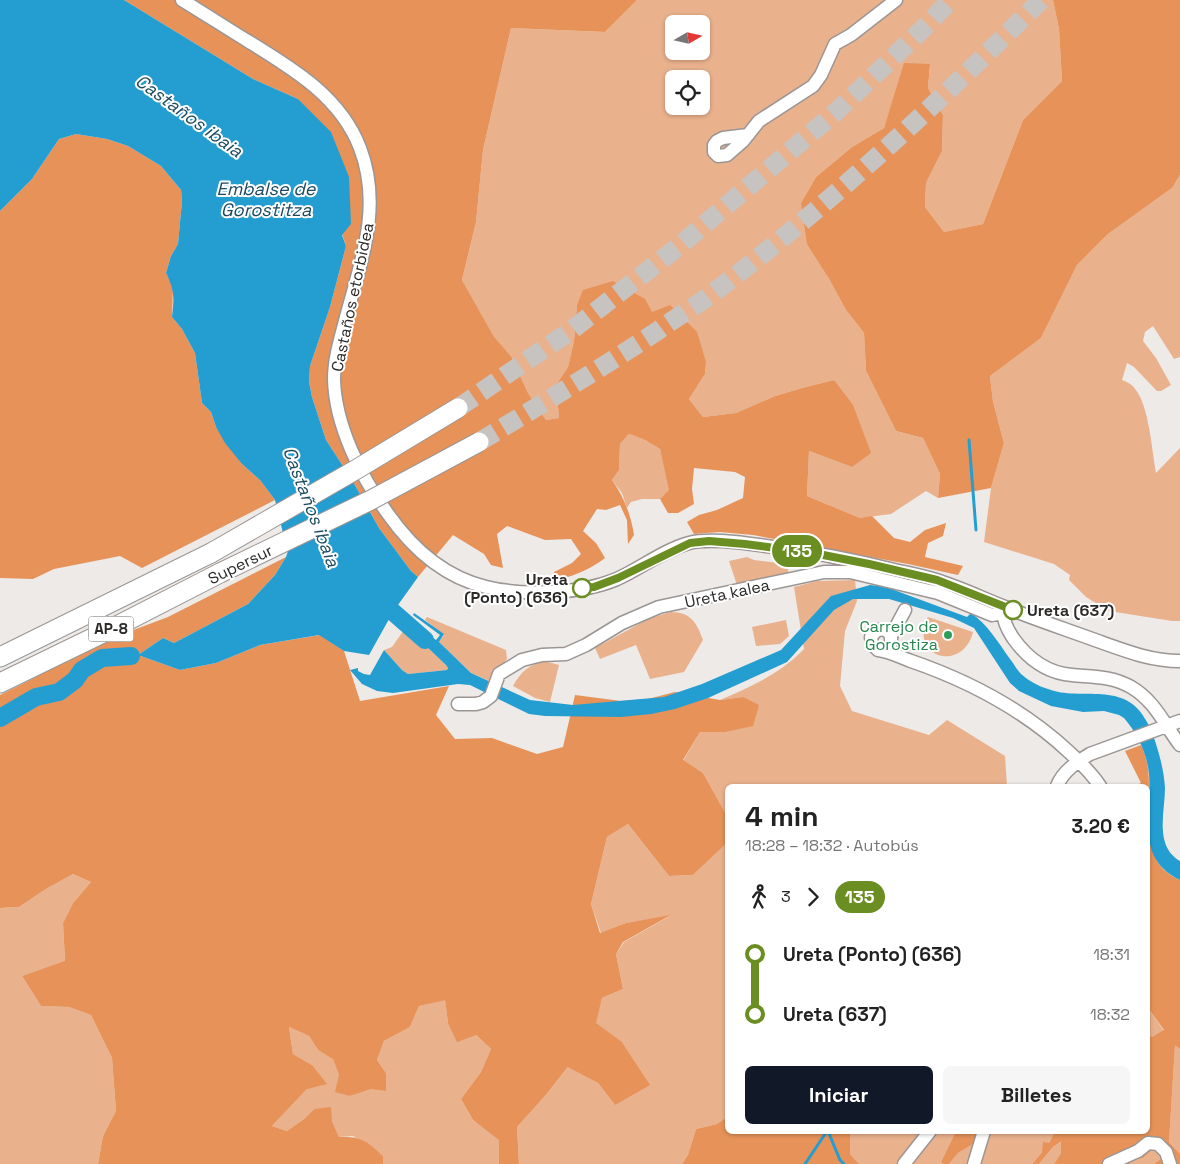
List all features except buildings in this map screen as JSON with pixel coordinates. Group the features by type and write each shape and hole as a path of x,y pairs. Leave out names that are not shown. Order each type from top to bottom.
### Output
{"highway":[{"name":"Supersur","path":"0,657 211,553 458,408"},
{"name":"Supersur","path":"0,683 371,500 480,442"}],"street":[{"name":"Castaños etorbidea","path":"182,0 290,67 322,92 346,121 360,148 370,184 370,219 336,361 335,386 338,410 348,442 371,488 398,528 433,563"},
{"path":"748,136 759,122 813,86 821,75 836,44 896,0"},
{"name":"Ureta kalea","path":"433,563 470,582 503,591 569,590 594,587 618,578 690,543 709,541 745,544 813,553 937,580 1003,610 1140,656 1180,661"},
{"name":"Ureta kalea","path":"458,704 483,702 491,696 500,674 522,660 542,655 566,654 586,645 622,623 659,607 824,572 850,572 938,592 992,615 1003,610"},
{"path":"882,650 889,646 892,640 891,636 904,610"},
{"path":"1003,610 1012,636 1032,660 1060,673 1104,677 1130,686 1145,696 1174,723 1180,745"},
{"path":"891,636 890,633 883,629 873,633 871,637 872,644 878,650 946,673 990,695 1033,722 1078,761 1098,784"},
{"path":"1058,784 1063,775 1078,761 1110,745 1174,723"},
{"path":"904,1164 928,1134"},
{"path":"974,1164 983,1134"},
{"path":"1109,1164 1138,1151 1148,1143 1158,1144 1166,1152 1170,1164"}],"shaded area":[{"path":"124,0 637,0 605,32 511,28 483,150 476,222 462,280 494,337 511,356 528,393 546,420 559,418 556,385 568,367 574,341 577,305 583,290 613,281 645,299 652,312 670,305 697,332 706,362 705,374 689,399 703,417 736,413 775,396 834,380 853,405 871,453 852,467 809,451 807,496 860,518 872,516 894,538 910,542 925,530 946,523 943,536 928,543 925,557 963,566 958,575 753,535 720,532 694,534 687,522 699,515 717,510 743,498 745,477 735,472 694,468 692,489 694,504 678,513 668,513 660,499 669,490 660,449 645,440 629,434 620,444 619,470 612,480 631,520 634,535 628,544 627,520 620,505 606,510 597,509 583,531 596,543 605,558 573,575 552,581 554,572 572,563 581,554 571,539 545,540 507,526 497,534 503,568 491,565 484,554 453,535 418,577 411,571 379,528 352,480 326,440 312,397 309,382 310,366 330,307 346,246 298,99 253,79"},
{"path":"637,0 1053,0 1059,29 1062,81 1023,120 983,224 944,232 925,207 926,183 942,151 943,115 928,88 930,64 893,101 884,128 852,147 816,177 801,203 828,277 846,310 864,333 866,371 896,431 923,438 940,474 938,498 926,491 891,514 860,518 807,496 809,451 852,467 834,380 775,396 736,413 703,417 689,399 705,374 706,362 652,312 577,305 574,341 568,367 556,385 559,418 546,420 528,393 511,356 494,338 462,280 476,222 483,150 511,28 605,32"},
{"path":"1053,0 1180,0 1180,175 1172,188 1108,234 1077,265 1041,338 990,376 993,402 1004,443 991,488 938,498 940,474 923,438 896,431 866,371 864,333 846,310 807,244 801,203 816,177 852,147 884,128 904,63 930,64 928,88 943,115 942,151 926,183 925,207 944,232 983,224 1023,120 1062,81 1059,29"},
{"path":"76,134 107,139 128,146 161,166 181,190 182,201 178,244 171,256 166,273 173,287 172,317 182,329 195,353 202,403 211,412 216,427 242,464 260,480 275,500 142,568 120,556 54,569 33,579 0,578 0,211 32,179 59,139"},
{"path":"1180,175 1180,357 1174,359 1153,326 1145,332 1143,341 1156,358 1171,385 1161,391 1157,391 1134,367 1127,363 1122,380 1134,387 1144,406 1156,473 1180,448 1180,621 1172,621 1109,611 1086,597 1069,580 1070,575 1054,564 984,542 991,488 1004,443 993,402 990,376 1041,338 1077,265 1108,234 1172,188"},
{"path":"629,434 645,440 660,449 670,490 660,499 642,499 631,502 627,508 622,493 612,480 619,470 620,444"},
{"path":"286,557 275,575 248,604 174,643 163,638 138,655 180,670 216,663 260,645 320,635 344,651 360,701 449,686 436,715 455,739 492,738 537,754 563,747 575,695 621,701 648,699 675,692 720,700 743,697 759,705 753,726 725,732 700,732 683,760 703,773 725,812 725,845 693,875 669,876 628,824 607,837 591,904 600,933 626,923 671,915 623,942 616,954 623,989 602,998 596,1023 621,1041 650,1085 615,1105 598,1083 568,1067 517,1127 519,1164 499,1164 499,1140 473,1120 461,1099 481,1072 491,1049 476,1035 457,1042 448,1023 445,1000 419,1006 410,1027 384,1041 377,1060 386,1073 386,1091 372,1089 350,1096 335,1092 339,1075 333,1059 318,1050 309,1036 289,1027 293,1054 312,1065 327,1084 307,1089 272,1126 287,1131 314,1109 331,1107 332,1121 339,1137 353,1137 368,1143 383,1156 383,1164 98,1164 103,1136 116,1111 112,1058 91,1015 69,1007 41,1006 22,976 65,961 63,923 73,903 91,882 73,874 19,907 0,908 0,695 34,678 67,655 168,617"},
{"path":"747,557 754,560 787,564 789,575 737,585 729,561"},
{"path":"855,580 857,601 845,631 840,686 852,711 929,735 947,720 1005,756 1007,784 725,784 725,812 703,773 683,761 700,732 725,732 743,697 720,700 754,684 785,666 804,649 794,587 817,581"},
{"path":"671,612 688,616 696,624 703,640 684,672 650,679 636,645 600,659 595,648 650,618"},
{"path":"427,617 506,650 507,659 496,672 492,682 471,673 439,642 444,635 425,620"},
{"name":"Carrejo de Gorostiza","path":"928,617 973,632 967,645 959,653 949,656 939,655 931,651 925,642 924,631"},
{"path":"786,620 789,636 780,644 756,646 752,627"},
{"path":"406,627 446,665 447,670 408,674 402,670 384,650 392,647"},
{"path":"544,661 559,665 550,702 535,698 513,686 519,676 526,670"},
{"path":"1141,745 1146,758 1149,784 1139,784 1141,783 1125,751"},
{"path":"628,824 669,876 693,875 725,845 725,1118 717,1124 696,1129 688,1155 682,1164 519,1164 517,1127 569,1066 598,1083 615,1105 621,1041 595,1023 602,998 623,989 616,954 624,942 670,916 626,923 601,933 591,904 607,837"},
{"path":"1150,842 1155,857 1162,867 1180,880 1180,1049 1175,1045 1169,1142 1180,1154 1180,1164 1154,1164 1162,1158 1159,1151 1152,1150 1143,1158 1133,1160 1129,1164 1054,1164 1061,1153 1061,1142 1053,1147 1039,1164 1032,1164 1042,1152 1043,1142 1049,1143 1054,1134 1150,1134 1150,1036 1152,1037 1164,1030 1150,1011"},
{"path":"73,874 91,882 73,903 63,923 65,962 22,976 41,1006 69,1007 91,1015 112,1058 116,1111 103,1136 98,1164 0,1164 0,908 19,907"},
{"path":"445,999 448,1023 476,1035 491,1049 481,1072 461,1099 473,1120 500,1140 499,1164 383,1164 383,1156 353,1136 339,1137 332,1121 314,1109 287,1131 272,1126 307,1089 312,1065 293,1054 289,1027 309,1036 318,1050 333,1058 350,1096 372,1089 386,1073 377,1060 384,1041 410,1027 419,1006"},
{"path":"1150,1011 1164,1031 1152,1037 1150,1036"},
{"path":"1175,1044 1180,1049 1180,1154 1169,1142"},
{"path":"725,1118 725,1134 850,1134 850,1154 859,1164 682,1164 688,1155 696,1129 717,1124"},
{"path":"850,1134 955,1134 941,1162 943,1164 859,1164 850,1154"},
{"path":"955,1134 990,1134 958,1153 949,1164 941,1162"},
{"path":"990,1134 1054,1134 1049,1143 1032,1164 949,1164 958,1153"},
{"path":"1062,1142 1061,1153 1054,1164 1039,1164 1053,1147"},
{"path":"1152,1150 1159,1151 1162,1158 1154,1164 1129,1164 1133,1160 1143,1158"}],"water":[{"name":"Embalse de Gorostitza","path":"0,0 124,0 253,79 298,99 331,132 349,177 351,224 342,235 346,246 330,307 310,366 309,382 326,440 352,480 379,528 411,571 418,577 393,612 369,655 344,651 319,635 260,645 216,663 180,670 138,655 163,638 174,643 248,604 275,575 286,557 291,542 283,533 275,500 260,480 242,464 225,443 216,427 211,412 202,403 195,353 182,329 172,317 173,295 166,273 171,256 178,244 182,201 181,190 161,166 128,146 107,139 76,134 59,139 32,179 0,211"},
{"path":"870,585 886,587 967,617 971,613 988,628 1017,669 1030,681 1048,689 1061,692 1115,696 1127,701 1138,709 1150,729 1161,763 1165,788 1164,838 1172,855 1180,861 1180,880 1166,871 1156,860 1151,847 1148,766 1141,744 1124,718 1104,711 1083,712 1051,706 1019,691 1010,683 974,628 953,618 889,599 853,599 834,610 787,662 708,698 675,709 651,714 621,717 529,714 470,685 458,684 393,693 377,691 362,684 350,670 358,668 358,671 370,675 384,650 408,674 447,670 446,665 406,627 410,621 436,640 440,635 413,615 414,613 444,634 439,642 471,673 530,700 573,705 664,697 702,684 781,650 831,596"}],"waterway":[{"path":"969,440 976,530"},
{"path":"372,599 393,612 425,640"},
{"path":"0,718 36,697 59,692 75,680 82,670 102,658 131,656"},
{"path":"805,1164 825,1134"},
{"path":"829,1134 840,1160 844,1164"}],"tunnel":[{"path":"458,408 573,329 678,247 837,111 929,23 950,0"},
{"path":"479,442 659,330 753,262 880,154 1041,0"}],"bus line":[{"name":"135","path":"582,588 607,583 690,543 709,541 813,553 869,564 937,580 1013,610"}],"place":[{"name":"Ureta (Ponto) (636)","path":"582,588"},
{"name":"Ureta (637)","path":"1013,610"},
{"name":"Carrejo de Gorostiza","path":"948,635"}],"water label":[{"name":"Castaños ibaia","path":"189,116"},
{"name":"Castaños ibaia","path":"311,507"}]}
